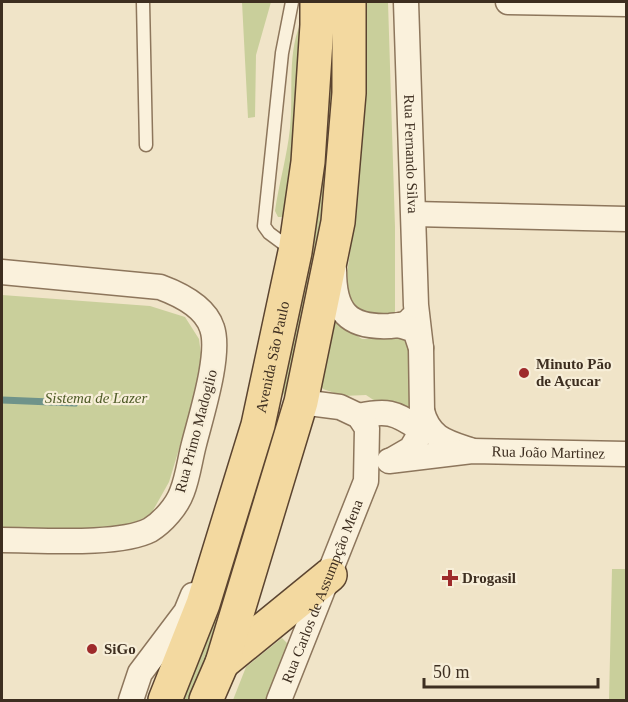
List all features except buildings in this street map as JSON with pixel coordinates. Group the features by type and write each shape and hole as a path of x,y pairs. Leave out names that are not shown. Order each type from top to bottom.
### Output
{"main road":[{"name":"Avenida São Paulo","path":"165,700 202,604 258,425 295,252 308,162 318,24 317,2"},
{"path":"206,700 222,663 301,402 338,222 349,93 349,2"},
{"path":"258,425 267,414 278,407 301,402"},
{"path":"222,663 330,575"}],"street":[{"name":"Rua Fernando Silva","path":"406,2 416,305 421,348 417,429"},
{"path":"508,2 627,4"},
{"path":"414,214 627,219"},
{"path":"338,222 334,288 340,307 353,320 368,326 408,323 416,305"},
{"name":"Rua Primo Madoglio","path":"2,272 160,287 179,294 194,304 213,328 214,361 182,494 165,519 150,530 129,537 98,540 2,540"},
{"path":"399,325 414,330 421,348"},
{"path":"301,402 340,407 359,416 367,428 366,481"},
{"path":"359,416 388,412 403,417 417,429 389,461 366,481"},
{"name":"Rua João Martinez","path":"417,429 425,424 435,435 446,442 472,451"},
{"name":"Rua João Martinez","path":"389,461 472,451 627,454"},
{"name":"Rua Carlos de Assumpção Mena","path":"279,700 366,481"},
{"path":"131,700 140,673 186,612 206,565 228,523"}],"lane":[{"path":"143,2 146,145"},
{"path":"292,2 282,52 264,226 269,233 295,252"}],"green space":[{"path":"242,2 271,2 256,55 255,117 248,118"},
{"path":"342,2 334,177 293,398 284,397 282,386 328,39"},
{"path":"362,2 388,2 395,227 395,316 362,314 348,298 346,280 355,219"},
{"path":"303,18 308,19 286,217 278,217 275,211 290,128 292,58"},
{"name":"Sistema de Lazer","path":"2,295 150,306 185,317 199,339 203,370 169,482 151,514 125,528 2,528"},
{"path":"329,313 338,323 362,339 376,339 389,334 409,340 414,399 409,415 378,403 366,395 343,396 323,389 318,380"},
{"path":"276,431 197,700 182,700 268,434"},
{"path":"612,569 626,569 626,700 609,700"},
{"path":"282,638 293,649 270,700 233,700 246,667"}],"waterway":[{"path":"2,400 75,403"}],"place":[{"name":"Minuto Pão de Açucar","path":"524,373"},
{"name":"Drogasil","path":"450,578"},
{"name":"SiGo","path":"92,649"}]}
